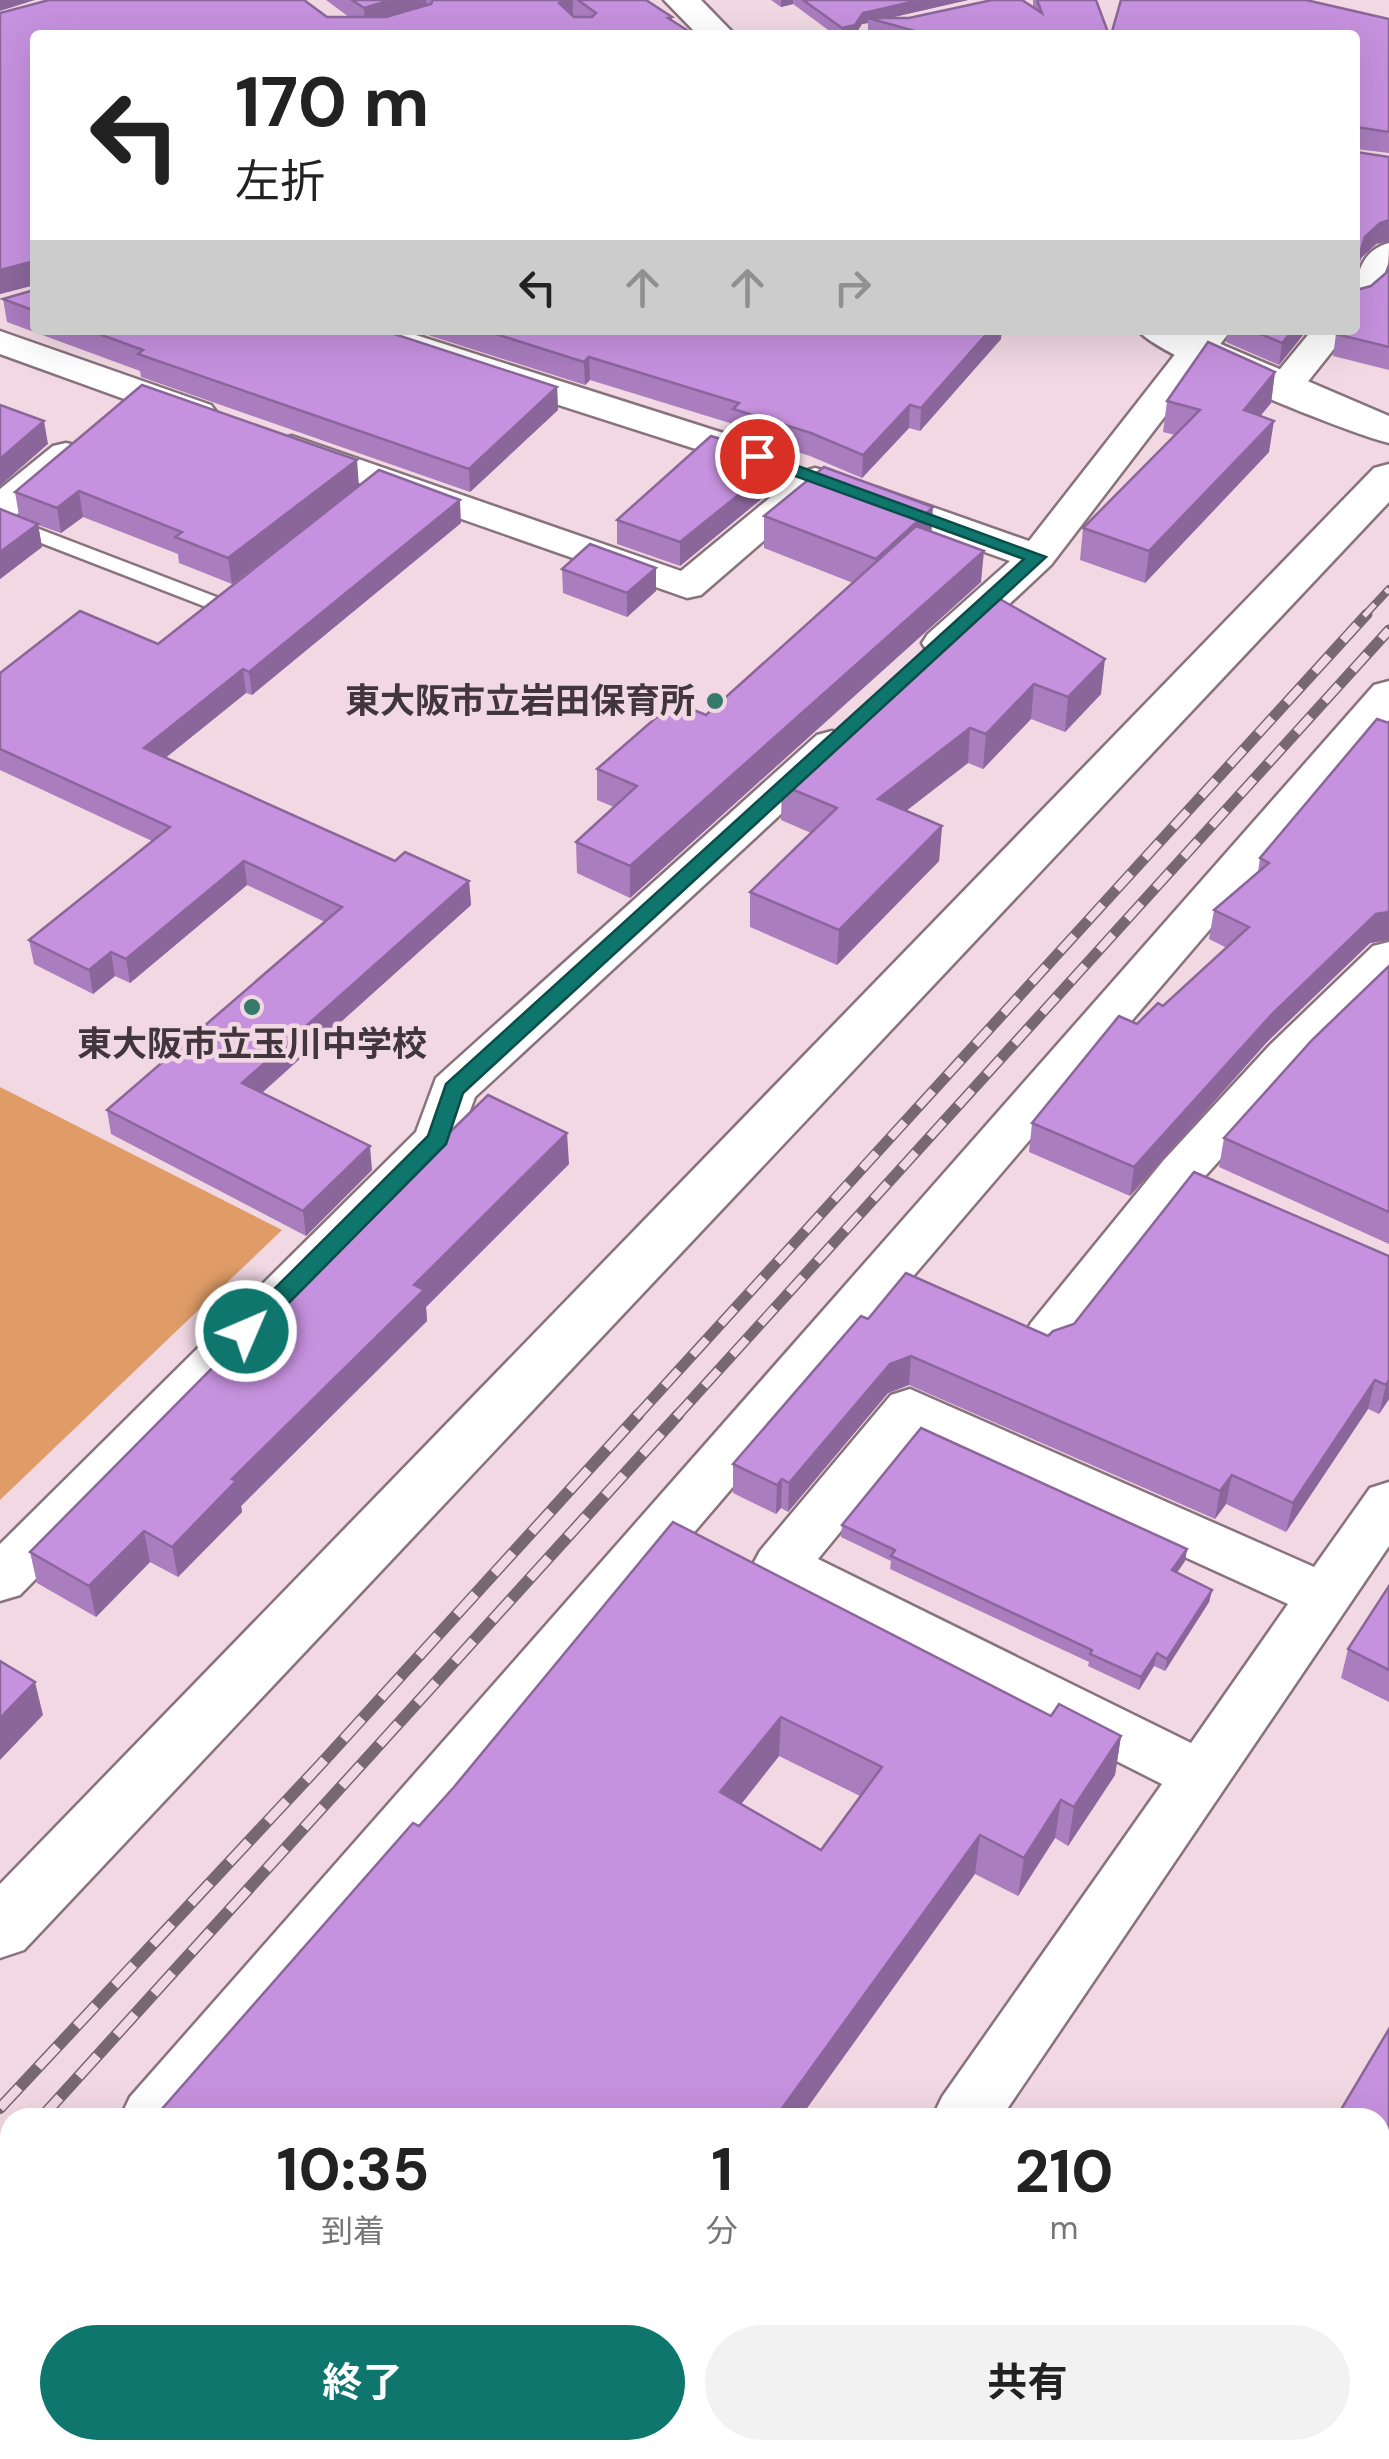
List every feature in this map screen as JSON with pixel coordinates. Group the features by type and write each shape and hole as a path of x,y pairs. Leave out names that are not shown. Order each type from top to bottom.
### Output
{"street":[{"path":"681,0 713,30"},
{"path":"1360,292 1389,254"},
{"path":"378,335 795,468 816,480 1037,557"},
{"path":"453,360 484,335"},
{"path":"1285,386 1326,335"},
{"path":"906,677 1037,557 1190,337 1285,386 1389,431"},
{"path":"0,342 115,412 241,429 375,484 686,586 816,480"},
{"path":"0,509 115,412"},
{"path":"0,1929 1389,477"},
{"path":"161,2108 1389,694"},
{"path":"0,1578 438,1139 453,1090 862,717"},
{"path":"1049,1338 1197,1181 1287,1056 1389,957"},
{"path":"1202,1776 780,1566 910,1409 1327,1596"},
{"path":"971,2108 1389,1503"}],"lane":[{"path":"0,520 221,606 250,583"}],"shaded area":[{"path":"0,1087 282,1230 0,1500"}],"building":[{"path":"49,0 304,0 327,17 386,17 431,4 433,0 565,0 559,3 574,17 592,17 596,13 578,0 646,0 687,30 30,30 30,262 0,270 0,13"},
{"path":"352,0 391,0 364,8"},
{"path":"803,0 920,0 863,13 855,25 842,28"},
{"path":"992,0 1022,0 1042,13 1037,0 1096,0 1107,30 911,30 868,18 909,18"},
{"path":"1121,0 1306,0 1389,19 1389,132 1360,128 1360,30 1112,30"},
{"path":"1360,153 1389,157 1389,220 1365,237 1360,253"},
{"path":"1389,265 1389,347 1340,335 1360,335 1360,289 1371,286"},
{"path":"30,291 30,309 3,299"},
{"path":"102,335 397,335 557,387 469,469 138,354 143,350"},
{"path":"499,335 986,335 921,408 910,405 863,455 811,433 733,409 739,403 589,357 584,362"},
{"path":"1263,335 1289,335 1282,343"},
{"path":"1208,342 1275,372 1244,410 1274,421 1149,551 1083,528 1200,410 1167,401"},
{"path":"142,385 357,460 228,558 175,537 182,532 79,491 57,508 15,492"},
{"path":"0,405 44,421 0,459"},
{"path":"711,436 783,459 680,542 617,520"},
{"path":"824,467 933,507 876,559 764,516"},
{"path":"379,470 460,500 249,672 243,669 144,748 395,861 405,852 469,881 242,1083 370,1146 303,1211 107,1110 342,907 244,861 126,959 111,952 89,970 29,940 170,827 0,749 0,673 80,611 158,644"},
{"path":"0,509 38,524 0,552"},
{"path":"916,526 984,551 630,866 576,842 637,786 597,769 674,702 706,715"},
{"path":"590,544 656,568 627,593 562,569"},
{"path":"991,594 1105,659 1068,697 1034,684 986,734 970,728 878,799 942,826 839,930 750,892 837,808 782,785"},
{"path":"1377,719 1389,723 1389,912 1376,914 1273,1013 1134,1167 1032,1123 1119,1016 1137,1024 1158,1003 1163,1006 1249,927 1214,910 1269,863 1260,858"},
{"path":"1389,966 1389,1212 1224,1138 1312,1040"},
{"path":"488,1095 567,1133 414,1285 424,1290 232,1479 236,1481 172,1547 144,1531 89,1586 30,1552 342,1237"},
{"path":"1194,1172 1389,1256 1389,1380 1386,1385 1375,1380 1293,1503 1232,1475 1220,1491 911,1356 890,1364 789,1483 782,1479 777,1485 733,1464 861,1316 868,1319 906,1273 1048,1336 1074,1324"},
{"path":"921,1428 1187,1549 1172,1570 1212,1590 1167,1659 1157,1653 1141,1677 891,1556 895,1550 842,1525"},
{"path":"673,1522 1051,1716 1059,1704 1121,1736 1074,1807 1061,1800 1024,1858 980,1835 782,2108 163,2108 413,1823 419,1826","holes":["781,1717 882,1767 821,1850 720,1792"]},
{"path":"1389,1586 1389,1670 1348,1649"},
{"path":"0,1661 35,1682 0,1718"},
{"path":"1389,2029 1389,2108 1342,2108"}],"railway":[{"path":"1364,616 1389,589"},
{"path":"636,1417 1367,614"},
{"path":"676,1417 1389,630"},
{"path":"0,2108 320,1765 638,1415"},
{"path":"50,2108 678,1415"}],"place":[{"name":"東大阪市立岩田保育所","path":"715,701"},
{"name":"東大阪市立玉川中学校","path":"252,1007"}],"route":[{"path":"246,1331 438,1139 453,1090 1037,557 757,456"}]}
